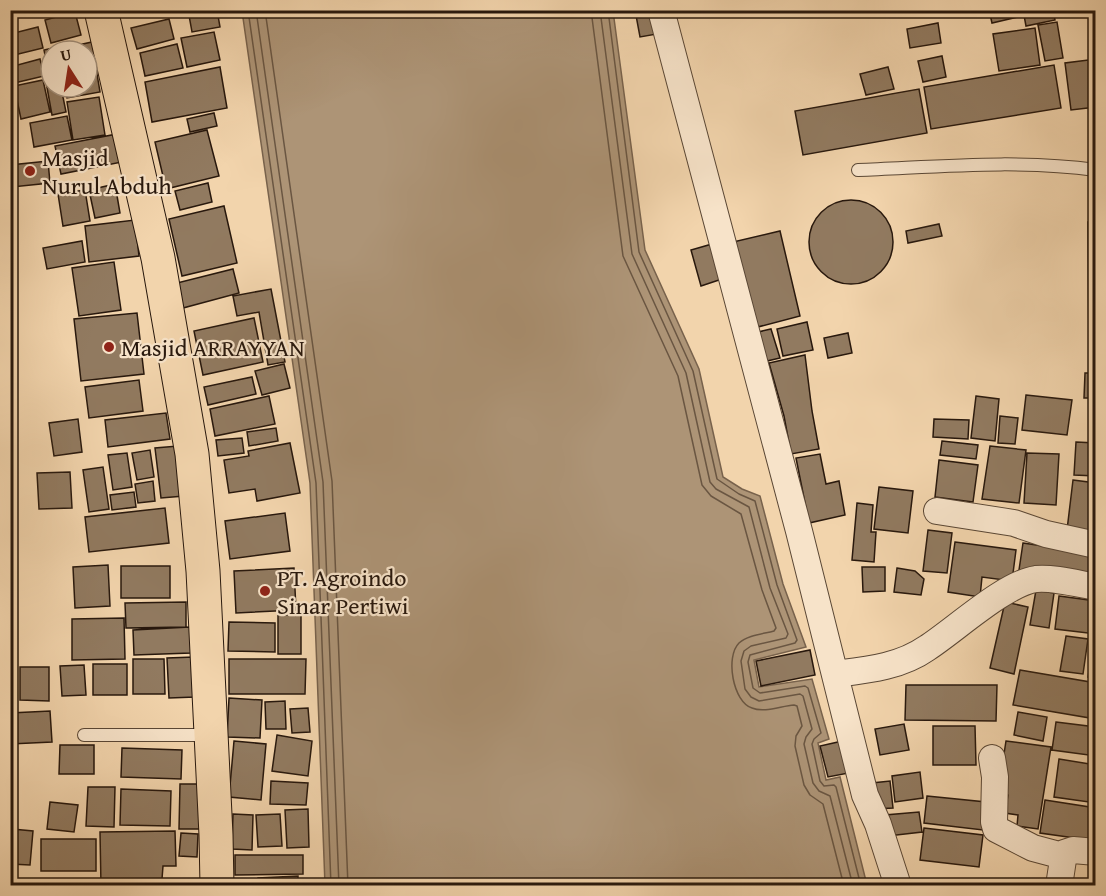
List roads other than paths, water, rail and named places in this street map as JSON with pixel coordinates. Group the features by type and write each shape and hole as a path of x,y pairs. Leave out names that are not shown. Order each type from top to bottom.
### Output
{"highway":[{"path":"101,10 158,258 192,454 203,571 217,885"}],"street":[{"path":"661,10 796,520 865,795 878,824 898,885"},
{"path":"937,511 1014,523 1046,534 1095,545"},
{"path":"835,674 878,668 903,661 926,649 979,610 1020,584 1037,579 1095,587"},
{"path":"992,758 995,777 994,822 996,828 1033,848 1063,856"},
{"path":"1059,885 1064,853 1073,850 1095,852"}],"lane":[{"path":"858,170 1019,165 1067,166 1095,170"},
{"path":"84,735 211,735"}],"water":[{"path":"242,11 613,11 645,250 699,369 723,477 742,489 760,496 783,584 806,647 754,660 759,687 812,679 829,739 818,743 826,780 840,777 867,885 325,885 310,483"}],"place":[{"name":"Masjid Nurul Abduh","path":"30,171"},
{"name":"Masjid ARRAYYAN","path":"109,347"},
{"name":"PT. Agroindo Sinar Pertiwi","path":"265,591"}]}
